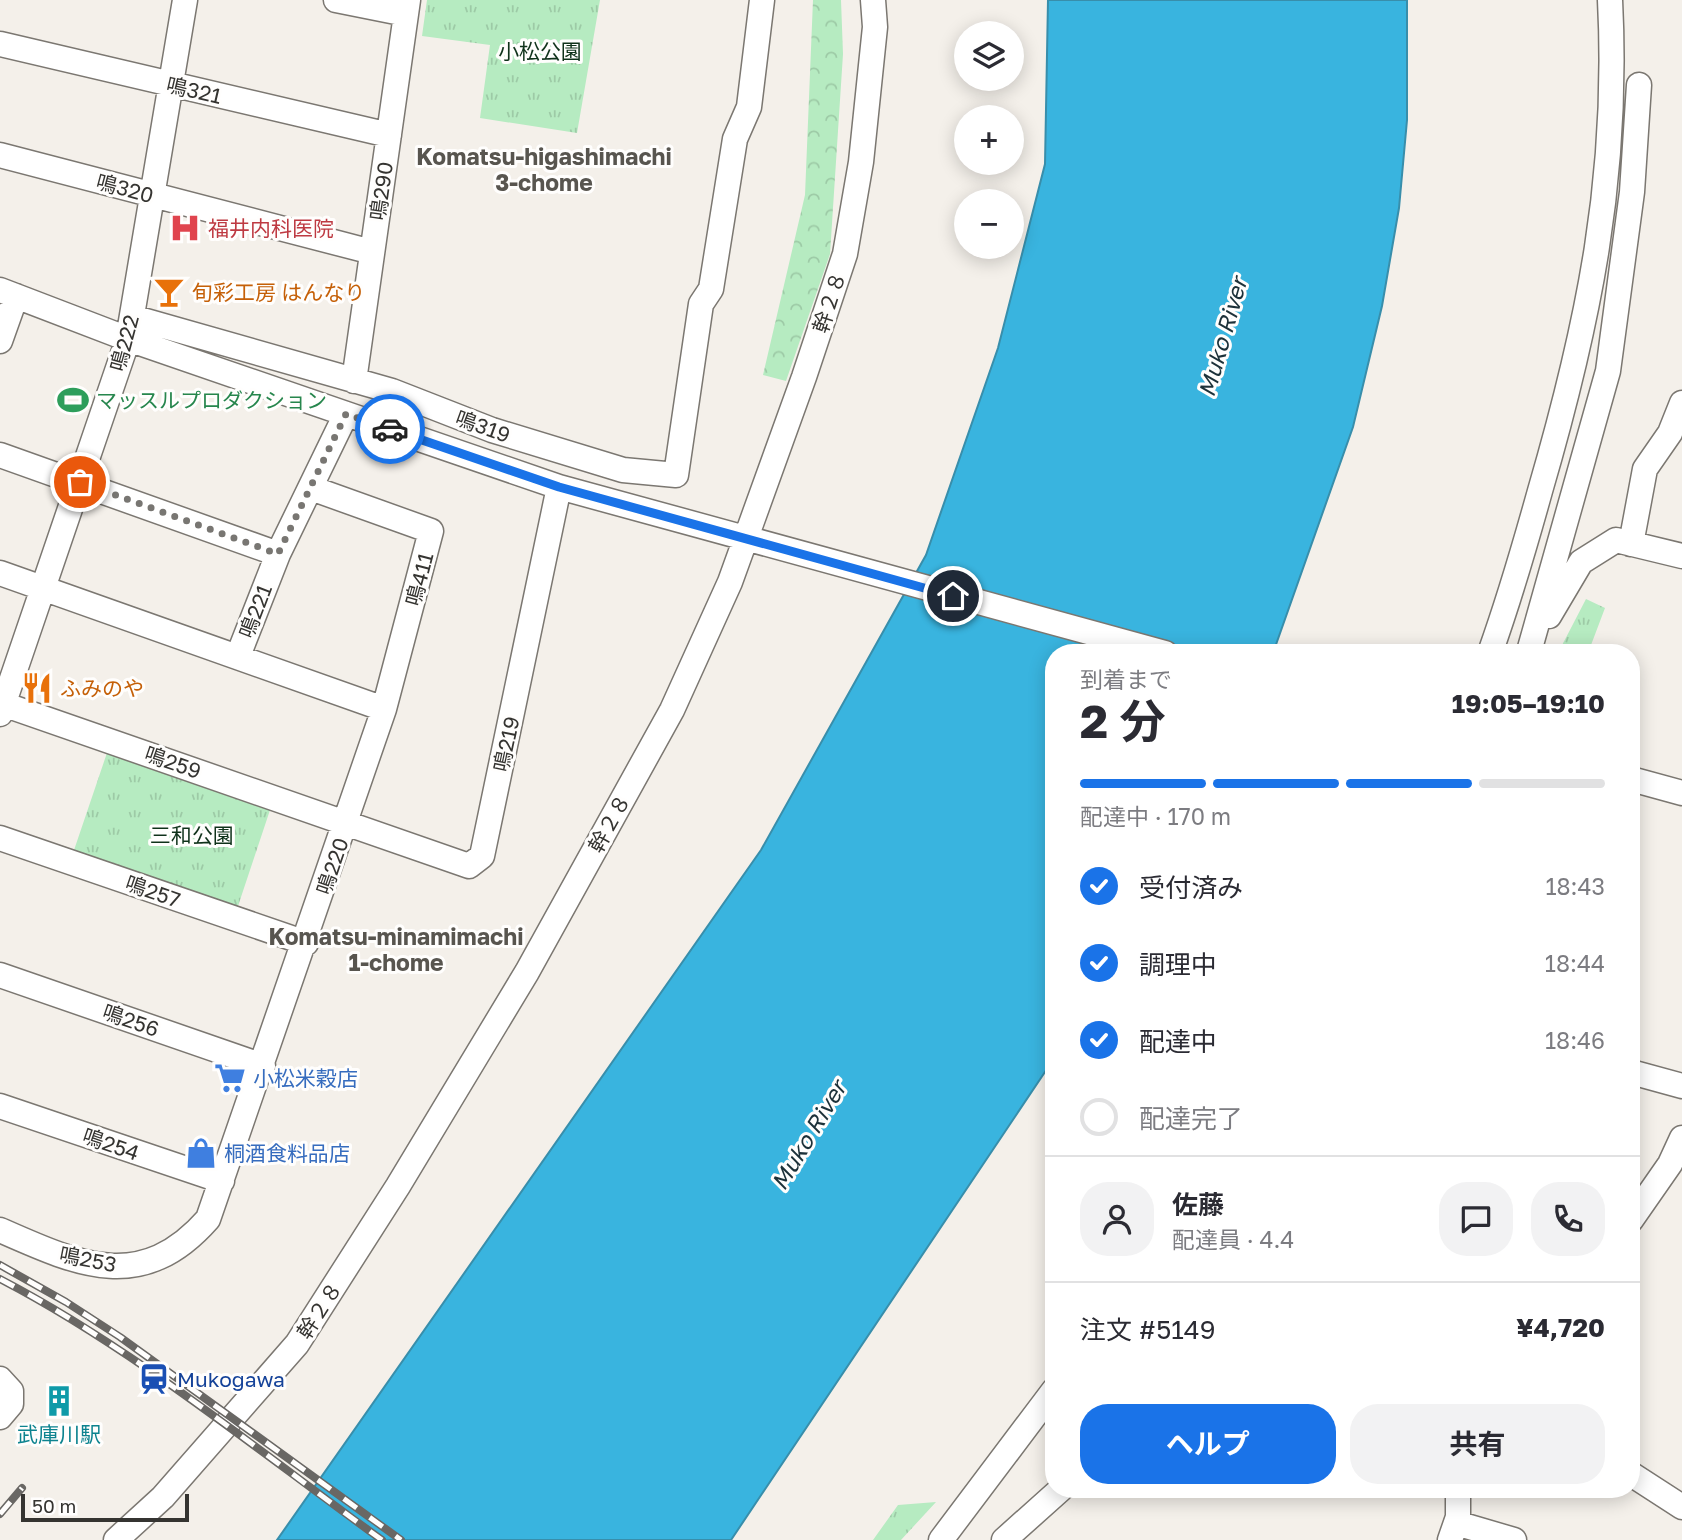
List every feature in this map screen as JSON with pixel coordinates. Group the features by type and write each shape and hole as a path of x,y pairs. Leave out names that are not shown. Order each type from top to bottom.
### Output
{"street":[{"name":"鳴222","path":"1,707 44,588 130,328 185,0"},
{"path":"336,0 407,7"},
{"name":"鳴319","path":"130,328 392,391 492,430 623,470 676,475 701,304 711,289 735,139 750,107 762,0"},
{"name":"幹２８","path":"116,1540 163,1497 298,1344 398,1186 527,972 672,710 730,582 845,254 861,162 875,27 873,0"},
{"path":"1493,644 1572,383 1601,241 1612,92 1610,0"},
{"name":"鳴290","path":"354,381 407,7"},
{"name":"鳴321","path":"0,44 389,135"},
{"path":"1531,644 1608,371 1632,192 1639,85"},
{"name":"鳴320","path":"0,155 372,253"},
{"path":"0,341 8,293 130,328 346,414 559,487 1132,644"},
{"path":"1631,544 1645,470 1676,434 1682,404"},
{"name":"鳴221","path":"237,656 278,554 346,414"},
{"path":"0,455 278,554"},
{"name":"鳴219","path":"346,822 469,866 482,856 559,487"},
{"name":"鳴411","path":"312,488 431,531 384,709"},
{"path":"1533,644 1581,562 1616,540 1682,556"},
{"path":"0,573 384,709"},
{"name":"鳴259","path":"1,707 346,822"},
{"name":"鳴220","path":"222,1181 306,943 384,709"},
{"path":"1640,781 1682,793"},
{"name":"鳴257","path":"0,838 306,943"},
{"name":"鳴256","path":"0,975 263,1066"},
{"path":"1640,1074 1682,1086"},
{"name":"鳴254","path":"0,1106 222,1181"},
{"path":"1640,1209 1676,1166 1682,1138"},
{"name":"鳴253","path":"0,1230 74,1261 96,1265 138,1266 167,1254 196,1233 208,1219 222,1181"},
{"path":"0,1417 11,1404 5,1385"},
{"path":"941,1540 1045,1402"},
{"path":"1640,1480 1682,1507"},
{"path":"1004,1540 1051,1498"},
{"path":"1457,1498 1453,1532 1514,1540"}],"green space":[{"name":"小松公園","path":"427,0 600,0 577,133 480,118 490,45 422,36"},
{"path":"813,0 841,0 843,54 830,254 786,381 763,375 805,195"},
{"path":"1586,599 1605,608 1591,644 1563,644"},
{"name":"三和公園","path":"110,744 273,801 236,912 72,856"},
{"path":"936,1502 901,1540 873,1540 898,1505"}],"water":[{"name":"Muko River","path":"1048,0 1407,0 1407,120 1399,208 1382,306 1353,427 1276,644 1045,644 1045,1072 731,1540 277,1540 761,850 926,555 998,348 1021,259 1024,259 1024,246 1045,164"}],"railway":[{"path":"0,1265 66,1302 120,1337 401,1540"},
{"path":"0,1279 50,1306 147,1369 382,1540"},
{"path":"0,1514 22,1488"}],"way so far":[{"path":"80,482 278,554 346,414 390,429"}],"place":[{"name":"福井内科医院","path":"185,228"},
{"name":"旬彩工房 はんなり","path":"169,292"},
{"name":"マッスルプロダクション","path":"73,400"},
{"name":"ふみのや","path":"37,688"},
{"name":"小松米穀店","path":"230,1078"},
{"name":"桐酒食料品店","path":"201,1153"},
{"name":"Mukogawa","path":"154,1379"},
{"name":"武庫川駅","path":"59,1401"}],"district":[{"name":"Komatsu-higashimachi 3-chome","path":"544,169"},
{"name":"Komatsu-minamimachi 1-chome","path":"396,949"}],"route":[{"path":"390,429 559,487 953,596"}]}
